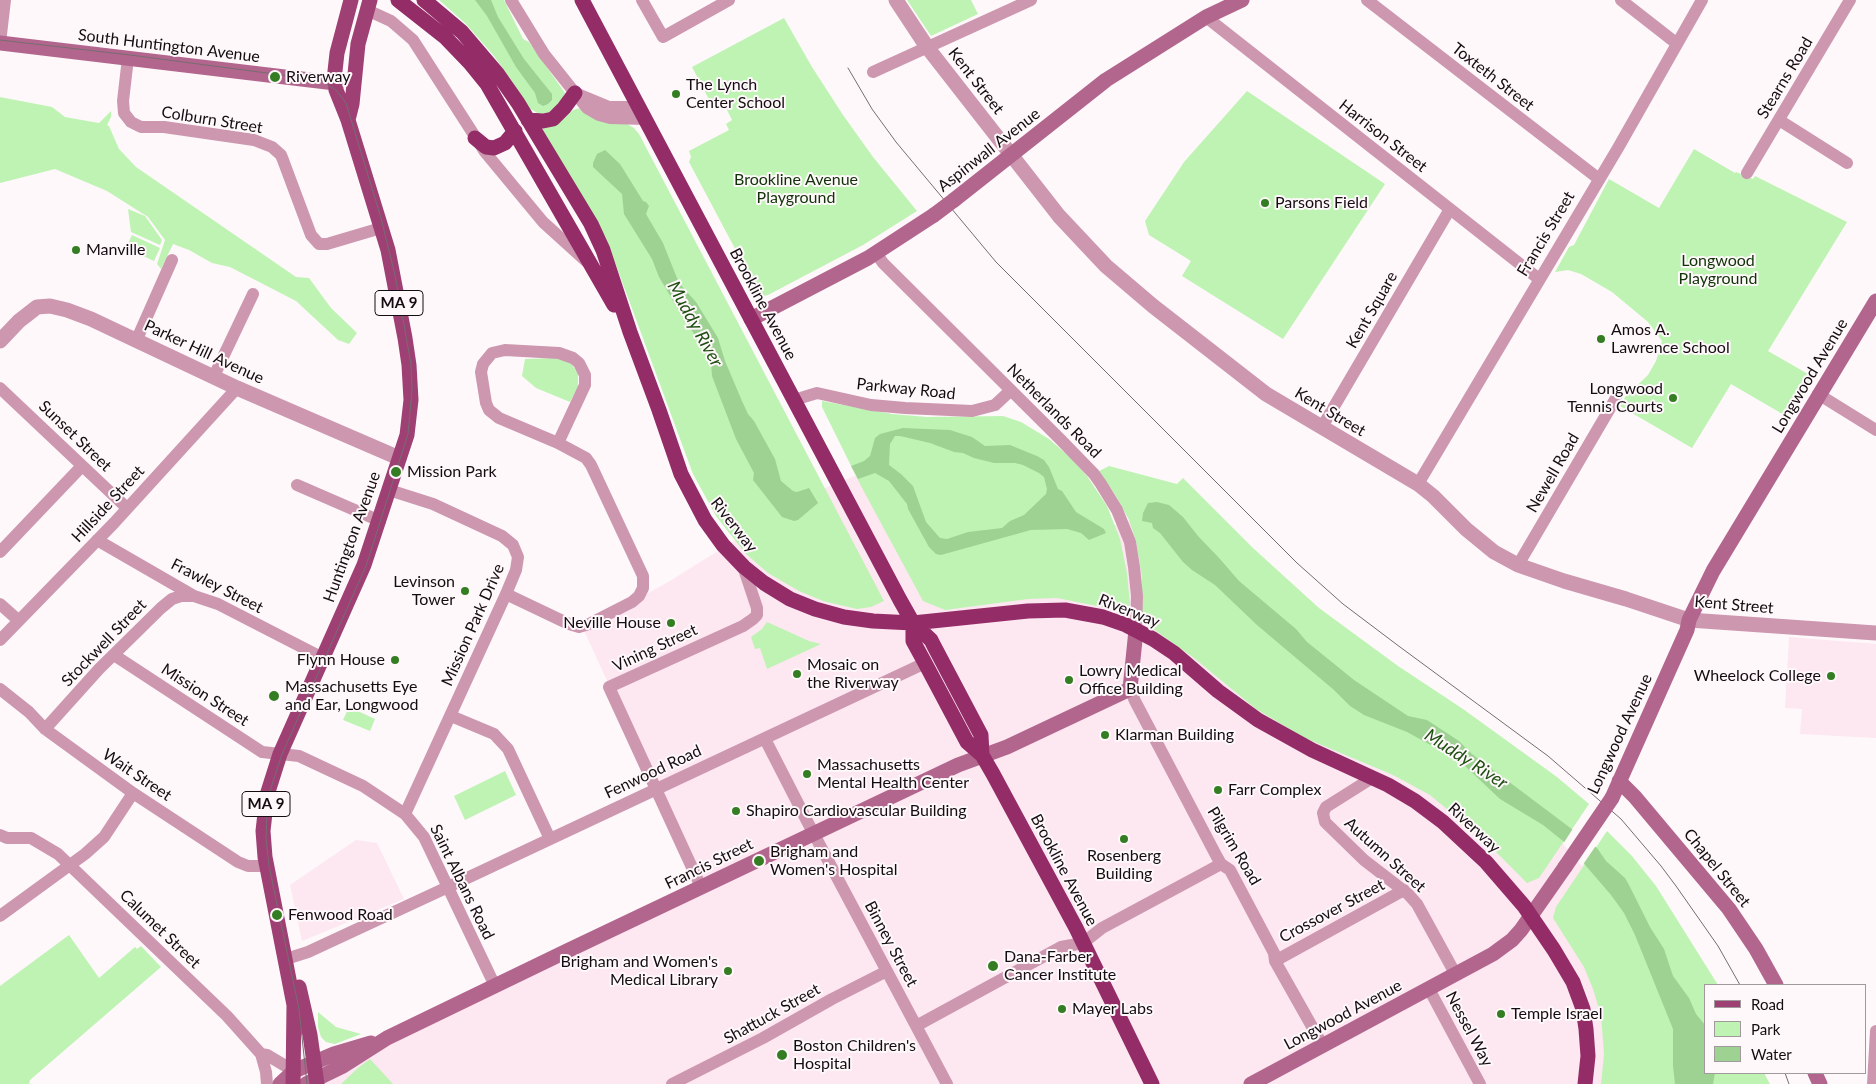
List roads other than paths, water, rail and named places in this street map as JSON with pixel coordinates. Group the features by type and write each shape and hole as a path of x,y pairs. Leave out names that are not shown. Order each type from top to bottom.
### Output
{"highway":[{"name":"Riverway","path":"398,0 438,31 470,64 491,91 630,332"},
{"name":"Riverway","path":"424,0 456,26 481,52 508,88 596,232 676,464 705,520 743,566 781,594 814,609 861,620 913,623 1028,611 1065,610 1096,615 1136,630 1167,647 1218,691 1258,720 1312,750 1372,778 1415,801 1443,822 1498,876 1560,958 1578,995 1587,1037 1588,1056 1585,1084"},
{"name":"Brookline Avenue","path":"582,0 913,623 931,640 981,736 982,755"},
{"path":"528,120 553,118 576,93"},
{"path":"475,138 486,147 494,148 505,143 515,131"},
{"name":"Brookline Avenue","path":"913,623 913,641 967,742 982,755 1083,943 1152,1084"}],"main road":[{"name":"Aspinwall Avenue","path":"751,319 876,253 954,200 1094,89 1206,17 1242,0"},
{"name":"Huntington Avenue","path":"293,1077 294,1005 266,866 263,831 266,804 271,778 280,754 358,581 380,521 407,435 410,417 411,382 398,296 381,228 335,82 337,53 348,2"},
{"path":"352,104 343,88 335,82 340,80 346,72 358,44 369,5"},
{"name":"South Huntington Avenue","path":"0,43 335,82"},
{"path":"348,120 352,104 358,44"},
{"name":"Longwood Avenue","path":"1251,1084 1484,960 1507,944 1521,930 1612,798 1687,630 1689,620 1713,571 1818,394 1876,301"},
{"name":"Pilgrim Road","path":"1130,689 1136,630"},
{"name":"Francis Street","path":"313,1083 387,1038 958,765 1012,745 1130,689"},
{"name":"Chapel Street","path":"1619,781 1729,909 1756,949 1775,984"},
{"name":"Huntington Avenue","path":"286,959 299,986 305,1009 314,1063 313,1083"},
{"name":"Francis Street","path":"293,1077 314,1063 334,1054 387,1038"},
{"path":"280,1084 293,1077"}],"street":[{"path":"0,43 5,0"},
{"path":"511,0 540,48 576,93 609,107 642,113"},
{"path":"642,0 663,37 729,0"},
{"name":"Kent Street","path":"896,0 927,47 1011,155 1072,231 1113,273 1248,381 1418,484 1485,545 1518,564 1564,581 1689,620 1876,633"},
{"path":"873,72 1030,0"},
{"name":"Toxteth Street","path":"1367,0 1599,180"},
{"path":"1621,0 1676,43"},
{"name":"Francis Street","path":"1418,484 1599,180 1702,0"},
{"name":"Stearns Road","path":"1747,173 1850,0"},
{"path":"369,5 413,40 475,138 534,212 592,266"},
{"name":"Harrison Street","path":"1206,17 1539,280"},
{"name":"Colburn Street","path":"128,58 123,101 124,113 131,122 141,127 171,128 254,140 266,144 277,151 284,160 309,232 319,244 327,244 381,228"},
{"path":"1779,120 1847,163"},
{"name":"Kent Square","path":"1322,427 1450,209"},
{"name":"Netherlands Road","path":"876,253 883,263 1094,474 1117,510 1128,538 1134,567 1136,630"},
{"path":"136,339 172,260"},
{"path":"214,376 252,294"},
{"name":"Parker Hill Avenue","path":"0,340 19,321 37,307 50,306 91,319 237,388 399,458"},
{"path":"506,594 578,627 590,624 632,602 639,596 643,588 643,576 589,462 582,455 499,418 489,410 481,372 483,364 492,353 505,350 559,353 573,358 580,363 585,376 585,384 558,443"},
{"name":"Sunset Street","path":"0,388 127,508"},
{"name":"Hillside Street","path":"0,640 98,540 237,388"},
{"name":"Parkway Road","path":"794,400 817,394 905,408 972,411 995,405 1010,391"},
{"path":"1818,394 1876,430"},
{"name":"Newell Road","path":"1518,564 1616,398"},
{"path":"0,552 82,466"},
{"path":"298,485 380,521"},
{"name":"Mission Park Drive","path":"389,490 433,504 502,536 511,542 517,552 518,562 506,594 405,814"},
{"name":"Frawley Street","path":"98,540 194,596 218,604 323,658"},
{"name":"Vining Street","path":"702,887 610,687 744,626 754,619 757,615 756,605 743,566"},
{"name":"Stockwell Street","path":"45,729 99,669 161,608 172,599 181,596 194,596"},
{"path":"0,604 18,620"},
{"name":"Mission Street","path":"114,655 262,752 280,754"},
{"name":"Fenwood Road","path":"286,959 308,952 925,663"},
{"name":"Wait Street","path":"0,689 29,712 45,729 133,793 238,862 248,866 266,866"},
{"name":"Pilgrim Road","path":"1130,689 1139,710 1221,864 1230,870 1274,953 1275,961 1322,1046"},
{"path":"451,716 494,734 508,749 550,839"},
{"name":"Binney Street","path":"765,739 947,1084"},
{"name":"Saint Albans Road","path":"280,754 299,756 348,778 379,795 405,814 424,837 495,986"},
{"name":"Autumn Street","path":"1372,778 1326,807 1323,812 1324,818 1364,860 1404,890 1417,904 1456,975"},
{"path":"0,916 71,865 104,837 133,793"},
{"name":"Calumet Street","path":"0,835 7,838 31,838 58,854 227,1016 261,1054 267,1055 293,1077"},
{"path":"916,1026 1061,948 1083,943 1102,928 1221,864"},
{"name":"Crossover Street","path":"1275,961 1404,890"},
{"name":"Shattuck Street","path":"672,1084 763,1038 832,999 887,971"},
{"name":"Nessel Way","path":"1429,990 1480,1084"},
{"path":"1873,1084 1876,1031"},
{"path":"261,1054 266,1068 267,1084"}],"water":[{"path":"475,0 491,0 498,17 524,59 552,94 552,100 548,104 543,106 538,103 535,93 516,67 487,16"},
{"name":"Muddy River","path":"605,150 620,164 643,201 649,206 646,214 663,243 679,283 696,302 718,338 725,361 742,401 775,459 781,481 797,492 809,488 818,503 798,520 794,521 782,517 753,480 754,473 736,439 712,376 711,363 708,356 659,277 652,259 624,214 622,194 593,167 597,154"},
{"path":"903,428 950,430 972,437 985,446 1010,445 1037,456 1044,460 1049,467 1058,489 1062,491 1076,512 1104,529 1106,533 1089,540 1081,533 1067,529 1031,530 941,555 936,554 929,547 907,504 889,481 875,473 858,479 851,466 864,461 870,456 875,438 880,434","holes":["895,436 930,443 994,463 1023,465 1044,477 1047,489 1046,494 1024,515 1010,521 1002,528 968,532 947,539 940,538 926,522 913,486 889,465 890,444"]},
{"name":"Muddy River","path":"1157,502 1169,505 1183,517 1239,581 1296,629 1307,642 1354,680 1408,716 1427,720 1459,741 1472,754 1597,848 1606,861 1625,878 1650,927 1664,949 1673,976 1704,1024 1704,1074 1715,1074 1713,1084 1675,1084 1673,1029 1635,935 1624,913 1611,895 1568,845 1543,825 1500,799 1465,766 1447,754 1407,732 1364,715 1350,706 1334,690 1257,625 1215,585 1183,562 1160,533 1153,528 1152,523 1142,521 1143,513 1148,503"}],"tram line":[{"path":"0,40 320,80 336,90 346,103 381,218 395,275 411,364 412,390 408,434 366,566 282,754 271,788 267,813 266,839 269,866 299,1009 307,1084"},
{"path":"848,68 872,109 896,142 996,262 1297,563 1343,604 1548,756 1621,819 1676,886 1718,946 1739,984"},
{"path":"1785,1074 1789,1084"}],"place":[{"name":"Riverway","path":"275,77"},
{"name":"The Lynch Center School","path":"676,94"},
{"name":"Parsons Field","path":"1265,203"},
{"name":"Manville","path":"76,250"},
{"name":"Amos A. Lawrence School","path":"1601,339"},
{"name":"Longwood Tennis Courts","path":"1673,398"},
{"name":"Mission Park","path":"396,472"},
{"name":"Levinson Tower","path":"465,591"},
{"name":"Neville House","path":"671,623"},
{"name":"Flynn House","path":"395,660"},
{"name":"Mosaic on the Riverway","path":"797,674"},
{"name":"Wheelock College","path":"1831,676"},
{"name":"Lowry Medical Office Building","path":"1069,680"},
{"name":"Massachusetts Eye and Ear, Longwood","path":"274,696"},
{"name":"Klarman Building","path":"1105,735"},
{"name":"Massachusetts Mental Health Center","path":"807,774"},
{"name":"Farr Complex","path":"1218,790"},
{"name":"Shapiro Cardiovascular Building","path":"736,811"},
{"name":"Rosenberg Building","path":"1124,839"},
{"name":"Brigham and Women's Hospital","path":"759,861"},
{"name":"Fenwood Road","path":"277,915"},
{"name":"Dana-Farber Cancer Institute","path":"993,966"},
{"name":"Brigham and Women's Medical Library","path":"728,971"},
{"name":"Mayer Labs","path":"1062,1009"},
{"name":"Temple Israel","path":"1501,1014"},
{"name":"Boston Children's Hospital","path":"782,1055"}],"park label":[{"name":"Brookline Avenue Playground","path":"796,189"},
{"name":"Longwood Playground","path":"1718,270"}]}
